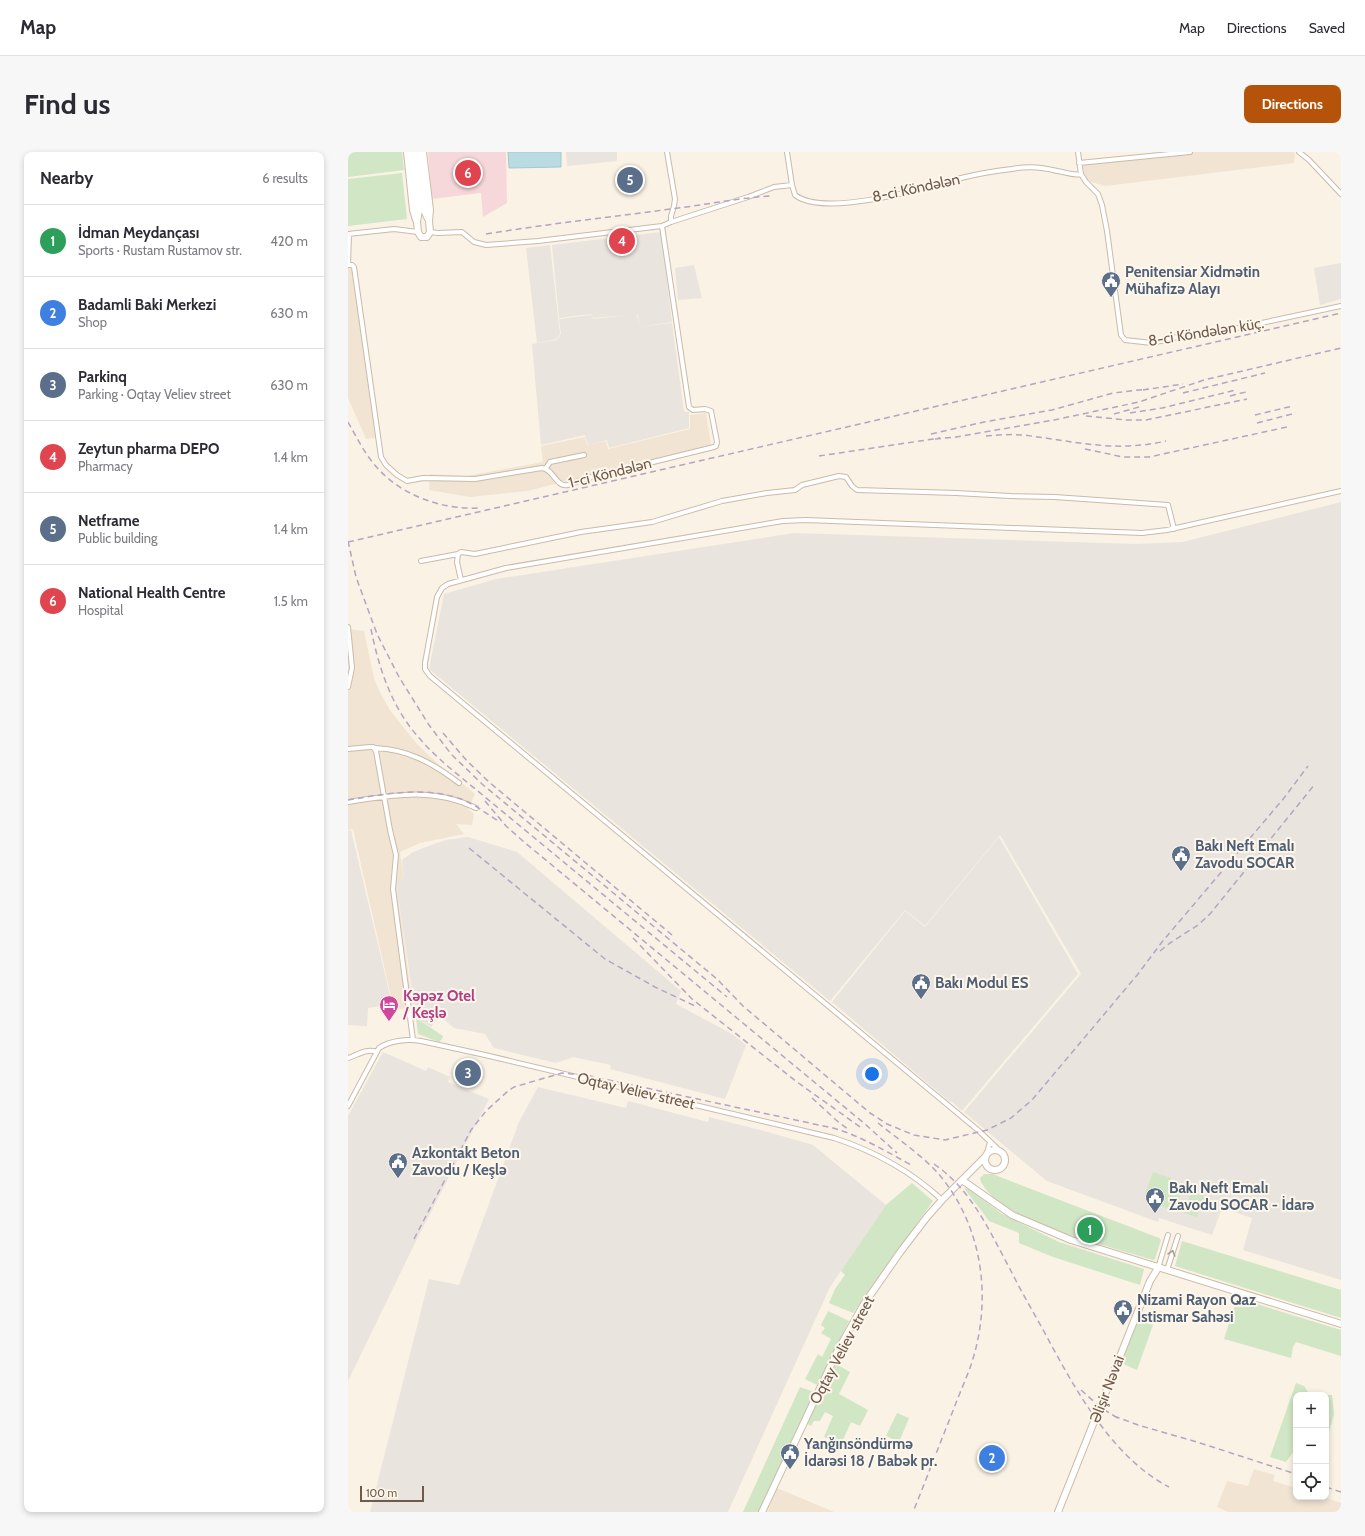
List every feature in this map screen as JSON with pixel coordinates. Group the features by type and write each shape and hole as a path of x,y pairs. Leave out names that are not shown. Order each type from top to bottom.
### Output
{"street":[{"path":"407,152 413,210 418,231 421,237 425,238 429,235 430,230 430,210 423,152"},
{"path":"412,152 419,210 417,222"},
{"path":"418,152 424,210 429,221"},
{"path":"667,152 675,199 670,218 671,222"},
{"path":"418,231 420,226 424,225 428,226 430,230 438,233 462,232 474,242 486,245 553,239 662,226 748,197 774,186 792,185 787,152"},
{"path":"1078,152 1081,174"},
{"path":"1080,163 1190,152"},
{"path":"1299,152 1309,160 1341,194"},
{"name":"8-ci Köndələn","path":"792,185 795,195 798,197 816,203 833,204 918,191 963,178 1013,168 1036,167 1071,174 1081,174"},
{"name":"8-ci Köndələn küç.","path":"1081,174 1083,179 1098,194 1101,200 1107,231 1121,335 1125,340 1152,344 1177,337 1191,338 1341,306"},
{"name":"1-ci Köndələn","path":"348,265 352,265 354,267 381,458 386,465 397,475 407,481 438,477 470,479 546,468 560,483 567,486 584,479 716,446 711,411 705,409 693,410 689,407 662,226"},
{"path":"348,265 348,234 399,229 418,231"},
{"path":"546,468 550,462 584,455"},
{"path":"421,561 458,554 461,552 475,554 581,532 652,522 722,501 767,493 795,490 802,485 839,476 846,478 854,488 862,490 1055,497 1168,505 1174,529"},
{"path":"990,1142 985,1164 991,1170 995,1171 1003,1167 1005,1164 1002,1153 990,1142 949,1106 430,676 425,669 438,597 442,588 448,584 506,568 795,520 1142,533 1174,529 1341,491"},
{"path":"458,554 457,562 461,580"},
{"path":"348,627 352,668 348,687"},
{"path":"348,749 370,747 386,748 408,753 440,769 460,783"},
{"path":"375,748 396,856 393,889 413,1040"},
{"path":"348,802 405,794 434,795 462,802 476,808"},
{"name":"Oqtay Veliev street","path":"348,1058 359,1055 362,1052 376,1052 387,1044 413,1040 485,1054 834,1138 860,1148 889,1162 923,1183 942,1200"},
{"path":"348,1106 376,1052"},
{"path":"986,1156 991,1151 995,1150 1002,1153"},
{"name":"Oqtay Veliev street","path":"762,1512 831,1363 856,1317 901,1251 942,1200 986,1156"},
{"path":"962,1180 1002,1209 1024,1221 1071,1240 1341,1324"},
{"path":"1158,1268 1168,1234"},
{"path":"1167,1270 1178,1236"},
{"name":"Əlişir Nəvai","path":"1058,1512 1148,1288 1158,1268"}],"shaded area":[{"path":"428,152 506,152 507,203 483,217 481,193 432,199"},
{"path":"566,152 617,152 617,161 567,166"},
{"path":"1179,152 1293,152 1295,154 1294,163 1105,186 1088,181 1085,178 1083,165 1179,155"},
{"path":"661,232 672,322 639,327 638,314 593,318 591,314 559,318 552,245"},
{"path":"550,245 560,334 557,339 537,343 526,248"},
{"path":"1341,263 1341,299 1320,305 1314,268"},
{"path":"694,265 702,298 678,300 675,268"},
{"path":"348,268 352,268 375,438 366,439 348,398"},
{"path":"637,314 639,327 672,323 684,412 689,412 689,428 609,448 607,440 588,445 585,435 541,445 532,344 557,340 561,334 559,319 591,315 593,319"},
{"path":"706,413 711,445 527,491 470,497 429,490 430,474 467,476 543,462 541,446 585,437 587,445 606,441 608,449 690,429 690,415"},
{"name":"Bakı Neft Emalı Zavodu SOCAR","path":"1341,502 1341,1280 1243,1250 1252,1218 1222,1208 1212,1235 1159,1218 1158,1222 1047,1181 964,1112 1081,974 1000,835 925,926 905,910 830,1001 429,669 444,594 496,579 794,533 1136,544 1183,542"},
{"path":"348,629 364,631 374,678 389,709 417,744 437,763 475,794 468,809 474,814 472,825 456,824 464,834 420,843 400,852 404,878 396,882 413,1007 394,1010 353,829 348,830"},
{"path":"351,830 392,1004 368,1008 367,1026 348,1025 348,831"},
{"path":"468,837 517,852 681,991 676,1004 732,1034 746,1045 725,1099 610,1069 611,1065 573,1057 556,1063 494,1048 485,1034 454,1028 440,1016 431,1027 416,1018 396,882 404,878 402,860 413,852 446,840"},
{"path":"999,837 1078,974 962,1111 832,1002 905,911 925,927"},
{"name":"Azkontakt Beton Zavodu / Keşlə","path":"383,1052 426,1071 428,1067 450,1077 448,1082 489,1099 415,1243 348,1381 348,1116"},
{"path":"538,1087 626,1108 628,1101 708,1122 709,1117 813,1145 886,1205 830,1287 728,1512 370,1512 429,1279 459,1285 519,1122"},
{"path":"1254,1469 1275,1475 1273,1481 1293,1487 1293,1500 1329,1500 1329,1499 1341,1503 1341,1512 1228,1512 1217,1507 1227,1481 1248,1486"},
{"path":"777,1488 789,1493 834,1512 767,1512"}],"green space":[{"path":"348,152 402,152 404,170 348,177"},
{"path":"402,173 407,219 348,226 348,179"},
{"path":"416,1018 443,1036 442,1039 439,1042 418,1034"},
{"path":"1153,1172 1171,1178 1170,1183 1183,1188 1175,1211 1161,1206 1163,1200 1145,1194"},
{"path":"984,1174 993,1174 1159,1238 1161,1240 1155,1259 1153,1260 1065,1234 1013,1212 997,1201 987,1191 980,1178"},
{"path":"912,1183 933,1201 853,1313 829,1303 835,1289 845,1275 841,1271 886,1205"},
{"path":"964,1188 969,1189 1002,1214 1059,1242 1144,1269 1140,1285 1053,1257 1019,1243 1019,1233 989,1221"},
{"path":"1191,1192 1204,1196 1197,1217 1184,1213"},
{"path":"1182,1241 1341,1290 1341,1318 1175,1266"},
{"path":"1237,1298 1341,1330 1341,1356 1296,1342 1293,1347 1291,1358 1224,1339"},
{"path":"828,1311 849,1321 817,1385 805,1379 818,1354 822,1357 831,1339 821,1333 825,1328 821,1325"},
{"path":"1138,1321 1153,1325 1137,1370 1121,1363"},
{"path":"836,1364 850,1372 839,1394 868,1410 860,1426 851,1422 841,1444 824,1437 833,1416 825,1412 820,1421 814,1421 811,1426 807,1424"},
{"path":"1296,1383 1304,1386 1308,1392 1293,1392 1293,1452 1286,1462 1270,1457"},
{"path":"800,1387 814,1392 758,1512 743,1512"},
{"path":"1329,1395 1332,1395 1334,1414 1329,1432"},
{"path":"897,1413 909,1418 899,1442 886,1436"}],"water":[{"path":"508,152 561,152 561,167 509,168"}],"railway":[{"path":"486,234 771,196"},
{"path":"348,542 1341,313"},
{"path":"935,439 956,437 1054,420 1139,402 1204,380 1341,348"},
{"path":"1183,393 1265,373"},
{"path":"1143,390 1183,384"},
{"path":"931,434 984,422 1052,410 1113,393 1148,389"},
{"path":"1130,413 1162,408 1236,390"},
{"path":"1230,396 1246,392"},
{"path":"1086,416 1127,420 1146,420 1247,399"},
{"path":"1255,415 1293,406"},
{"path":"1114,414 1139,407"},
{"path":"1257,423 1296,413"},
{"path":"348,422 374,464 384,475 408,492 436,503 465,508 480,508"},
{"path":"1085,449 1123,457 1149,457 1287,427"},
{"path":"986,436 1023,435 1077,443 1111,446 1129,446 1166,441"},
{"path":"819,456 940,438"},
{"path":"348,541 356,577 377,634 399,677 429,725 451,754 482,784 717,979 743,1006 870,1113 887,1124 914,1135 945,1140 987,1130 1011,1118 1032,1100 1138,974 1162,942 1284,798 1308,766"},
{"path":"371,629 378,659 388,688 402,715 427,746 445,764 727,997"},
{"path":"443,733 467,761 489,782 672,935"},
{"path":"1160,951 1198,925 1210,914 1315,784"},
{"path":"348,800 404,792 433,793 447,795 466,801 498,821"},
{"path":"485,801 506,826 524,842 865,1124 897,1153"},
{"path":"469,848 605,959 655,987 695,1006"},
{"path":"633,938 692,999 797,1082 863,1129"},
{"path":"414,1239 471,1130 486,1111 514,1087 562,1073 590,1076 833,1128 864,1140 913,1166"},
{"path":"812,1098 849,1130"},
{"path":"878,1123 920,1156 942,1178 956,1199 967,1221 975,1244 980,1268 982,1292 978,1341 971,1365 913,1512"},
{"path":"934,1164 959,1186 979,1213 1070,1379 1098,1421 1113,1441 1130,1459 1169,1487"},
{"path":"1081,1390 1100,1407 1119,1419"},
{"path":"1114,1416 1138,1425 1197,1442 1293,1473"},
{"path":"1329,1488 1341,1492"}],"place":[{"name":"National Health Centre","path":"468,173"},
{"name":"Netframe","path":"630,180"},
{"name":"Zeytun pharma DEPO","path":"622,241"},
{"name":"Penitensiar Xidmətin Mühafizə Alayı","path":"1111,298"},
{"name":"Bakı Neft Emalı Zavodu SOCAR","path":"1181,872"},
{"name":"Bakı Modul ES","path":"921,1000"},
{"name":"Kəpəz Otel / Keşlə","path":"389,1022"},
{"name":"Parkinq","path":"468,1073"},
{"name":"Azkontakt Beton Zavodu / Keşlə","path":"398,1179"},
{"name":"Bakı Neft Emalı Zavodu SOCAR - İdarə","path":"1155,1214"},
{"name":"İdman Meydançası","path":"1090,1230"},
{"name":"Nizami Rayon Qaz İstismar Sahəsi","path":"1123,1326"},
{"name":"Badamli Baki Merkezi","path":"992,1458"},
{"name":"Yanğınsöndürmə İdarəsi 18 / Babək pr.","path":"790,1470"}]}
